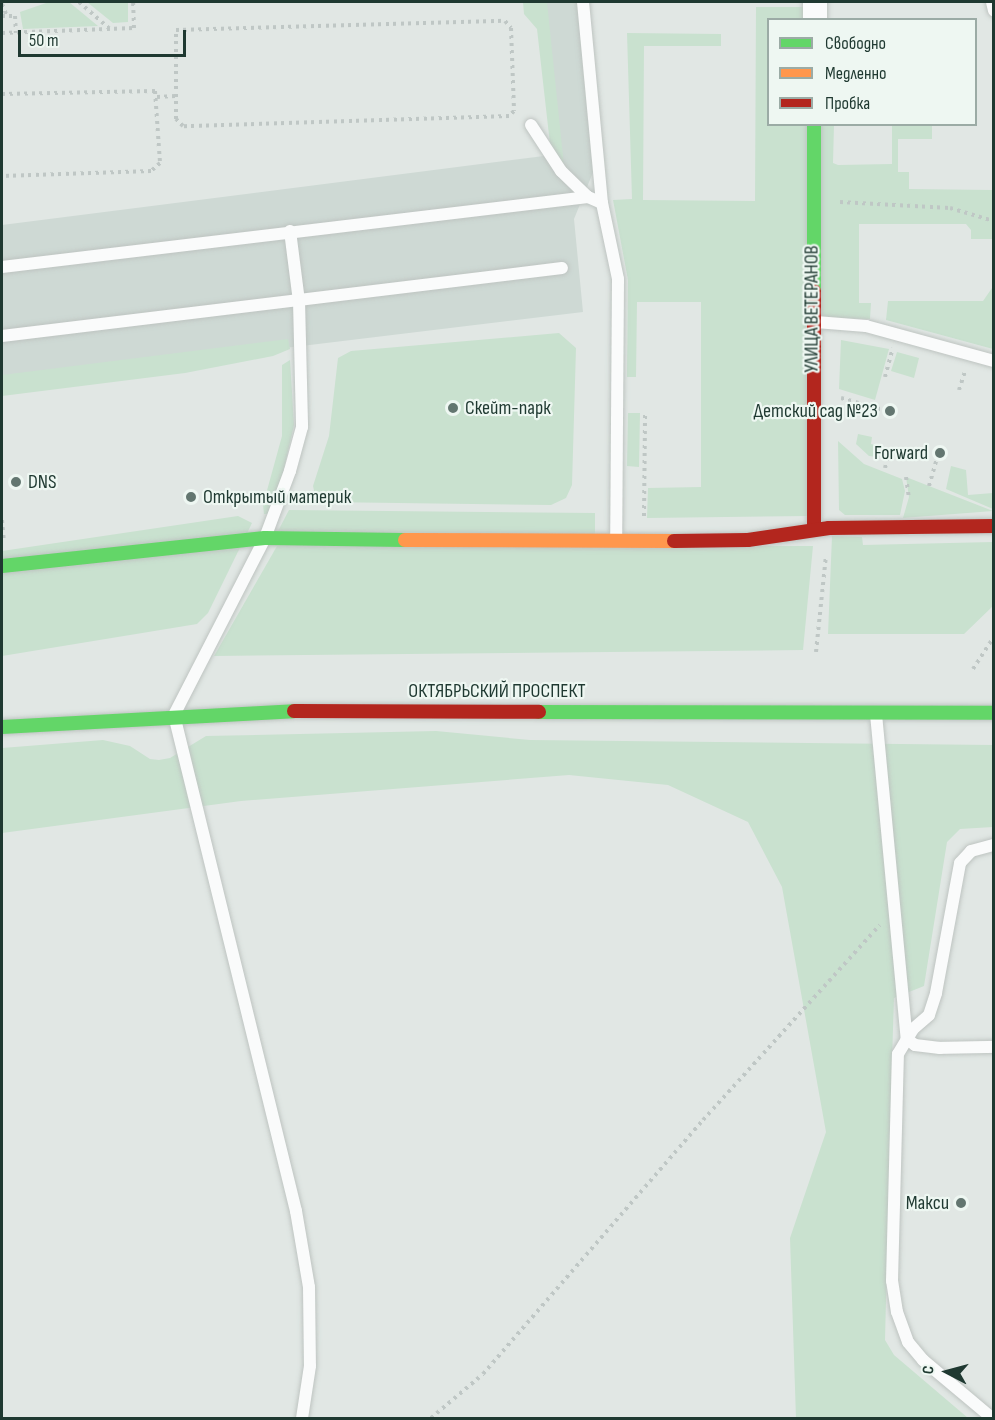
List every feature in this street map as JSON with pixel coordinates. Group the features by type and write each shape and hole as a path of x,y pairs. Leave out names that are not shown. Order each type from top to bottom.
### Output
{"street":[{"path":"815,2 815,18"},
{"name":"УЛИЦА ВЕТЕРАНОВ","path":"814,126 811,322 814,529"},
{"path":"2,566 265,538 616,542 748,540 814,529 993,526"},
{"name":"ОКТЯБРЬСКИЙ ПРОСПЕКТ","path":"2,728 174,715 348,710 993,713"}],"lane":[{"path":"583,2 602,203 618,279 616,542"},
{"path":"993,2 993,11"},
{"path":"531,125 561,171 588,197 602,203"},
{"path":"2,267 588,197"},
{"path":"291,231 299,301 302,427 265,538 174,715 296,1211 309,1287 310,1366 302,1419"},
{"path":"2,336 562,268"},
{"path":"811,322 866,326 993,361"},
{"path":"876,713 907,1039 915,1045 940,1048 993,1047"},
{"path":"992,1419 923,1360 908,1342 897,1312 892,1281 895,1079 898,1054 907,1039 929,1015 936,993 960,863 970,851 993,845"}],"path":[{"path":"79,2 110,29"},
{"path":"2,33 134,28 133,2"},
{"path":"2,4 4,15 15,16 16,33"},
{"path":"500,21 511,28 514,111 509,116 183,126 176,119 175,96 176,30 500,21"},
{"path":"2,94 150,89 158,97 160,163 157,168 2,176"},
{"path":"158,97 175,96"},
{"path":"836,202 950,208 993,221"},
{"path":"885,377 894,344"},
{"path":"959,390 967,364"},
{"path":"834,396 880,410"},
{"path":"644,522 645,414"},
{"path":"885,468 890,449"},
{"path":"929,486 936,462"},
{"path":"2,520 5,548"},
{"path":"816,652 827,546"},
{"path":"973,669 993,637"},
{"path":"431,1419 483,1374 703,1120 882,924"}],"shaded area":[{"path":"544,2 580,2 598,160 574,219 583,312 2,382 2,225 560,154"}],"green space":[{"path":"49,2 69,2 98,26 23,29 20,12"},
{"path":"87,2 128,2 128,22 113,23"},
{"path":"523,2 547,2 564,166 550,144 537,29 524,14"},
{"path":"756,7 806,7 810,18 767,18 767,126 809,126 808,516 647,518 648,488 701,487 701,302 637,302 636,377 627,377 628,280 613,200 632,199 627,33 721,34 721,46 644,46 643,200 755,201"},
{"path":"819,126 834,126 833,163 838,165 892,164 892,126 932,126 932,139 898,139 898,172 909,172 909,189 993,190 993,239 971,239 971,230 966,224 859,224 859,303 871,303 870,319 821,318"},
{"path":"993,264 993,349 886,320 888,301 983,301 992,288"},
{"name":"Скейт-парк","path":"559,333 576,348 572,485 566,498 551,505 323,502 315,495 313,486 329,436 338,358 351,351"},
{"path":"288,339 290,349 273,356 185,373 2,396 2,375"},
{"path":"841,340 889,349 875,400 839,389"},
{"path":"897,352 919,358 914,378 891,371"},
{"path":"290,360 294,425 282,477 268,514 264,514 263,505 282,436 282,365"},
{"path":"628,413 640,413 639,467 627,466"},
{"path":"858,434 872,437 871,444 882,447 878,457 869,456 856,444"},
{"path":"838,441 864,464 902,479 905,491 900,515 845,515 839,510"},
{"path":"951,466 966,470 968,495 993,493 993,509 946,489"},
{"path":"906,477 993,511 903,518 909,497"},
{"path":"289,510 595,513 595,535 278,531"},
{"path":"238,516 252,523 208,613 197,624 2,656 2,551"},
{"path":"832,536 862,537 863,545 993,542 993,606 964,634 828,634"},
{"path":"277,546 813,546 803,650 214,656"},
{"path":"436,731 530,740 993,745 993,827 960,829 947,842 924,986 894,998 885,1340 894,1355 968,1418 796,1418 790,1238 826,1132 782,887 748,822 668,785 569,775 241,801 2,833 2,748 103,740 130,746 150,759 159,760 170,758 206,736"}],"traffic: fast":[{"path":"814,126 814,291"},
{"path":"2,566 265,538 405,540"},
{"path":"2,727 294,711"},
{"path":"539,712 994,713"}],"traffic: slow":[{"path":"405,540 674,541"}],"traffic: jam":[{"path":"814,291 814,529"},
{"path":"674,541 748,540 829,528 994,526"},
{"path":"294,711 539,712"}],"place":[{"name":"Скейт-парк","path":"453,408"},
{"name":"Детский сад №23","path":"890,411"},
{"name":"Forward","path":"940,453"},
{"name":"DNS","path":"16,482"},
{"name":"Открытый материк","path":"191,497"},
{"name":"Макси","path":"961,1203"}]}
